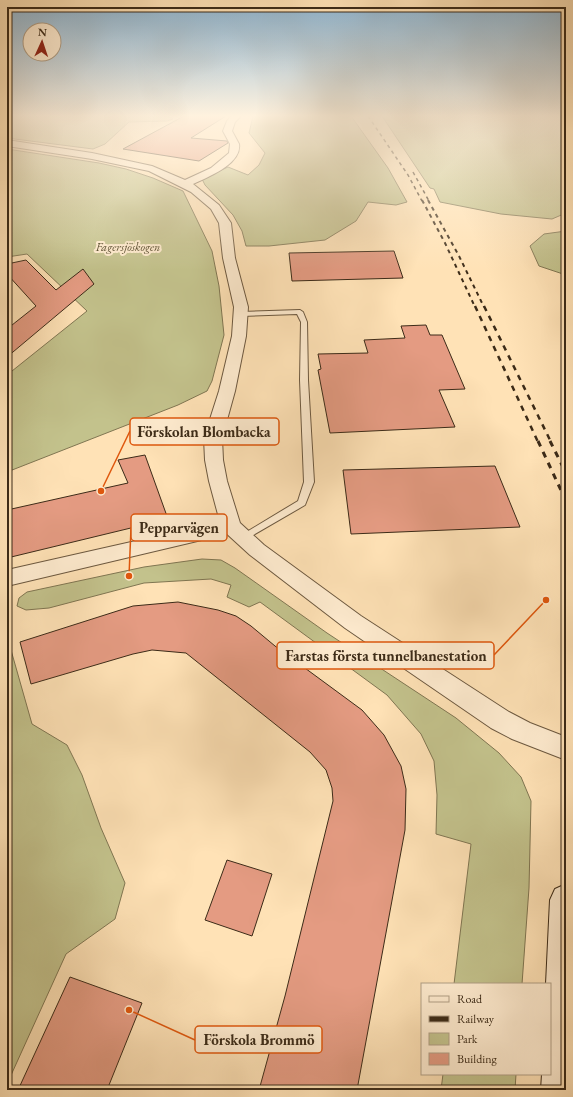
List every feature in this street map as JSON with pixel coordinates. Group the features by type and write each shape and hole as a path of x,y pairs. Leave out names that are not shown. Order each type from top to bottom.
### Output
{"street":[{"path":"144,167 176,178 195,190 215,207 225,223 229,258 241,307 241,314 239,336 229,384 213,438 214,460 218,481 237,532 257,550 353,622 500,720 521,731 566,749"},
{"path":"185,184 218,167"},
{"path":"7,578 237,532"},
{"path":"560,1090 566,900"}],"lane":[{"path":"237,532 302,503 309,482 304,380 304,322 300,312 241,314"}],"green space":[{"name":"Fagersjöskogen","path":"7,167 118,167 153,178 183,191 212,251 219,286 224,335 212,381 207,391 178,405 7,472 7,375 87,311 27,254 7,257"},
{"path":"228,167 248,175 257,167 387,167 407,202 396,205 368,202 356,221 325,240 269,246 246,246 242,231 233,215 205,185 202,179"},
{"path":"416,167 566,167 566,213 552,219 501,214 440,202 434,189 430,188"},
{"path":"566,231 566,275 539,266 530,246 544,234"},
{"path":"202,559 221,560 235,568 327,633 456,718 499,753 521,777 531,801 529,888 522,983 454,983 471,844 436,834 437,795 434,761 421,734 387,695 260,602 249,607 227,597 231,585 211,579 144,583 49,608 26,610 17,606 19,598 27,592 144,567"},
{"path":"7,636 32,724 67,745 82,775 101,828 125,883 115,919 66,954 7,1084"},
{"path":"443,1075 516,1075 515,1090 441,1090"}],"building":[{"path":"394,251 403,278 292,281 289,253"},
{"path":"26,260 56,290 83,269 94,284 7,357 7,329 36,306 7,274 7,264"},
{"path":"426,325 430,335 442,335 465,389 439,390 455,427 330,433 318,370 321,369 318,354 368,353 364,340 405,338 401,326"},
{"path":"145,455 168,519 7,558 7,510 128,483 118,460"},
{"path":"495,466 520,527 351,534 343,470"},
{"path":"178,602 218,610 236,616 251,626 275,646 362,710 384,735 401,766 406,789 405,830 357,1090 259,1090 285,996 333,801 332,788 326,770 310,752 186,653 152,650 133,654 31,684 20,642 133,606"},
{"path":"227,860 272,874 252,936 205,920"},
{"path":"70,977 142,1003 107,1090 18,1090"}],"railway":[{"path":"403,167 422,201"},
{"path":"413,172 429,201"},
{"path":"422,200 445,243 475,307"},
{"path":"428,200 459,256 484,307"},
{"path":"475,306 538,442"},
{"path":"484,306 551,442"},
{"path":"538,441 566,501"},
{"path":"550,441 566,473"}],"place":[{"name":"Förskolan Blombacka","path":"101,491"},
{"name":"Pepparvägen","path":"129,576"},
{"name":"Farstas första tunnelbanestation","path":"546,600"},
{"name":"Förskola Brommö","path":"129,1010"}]}
